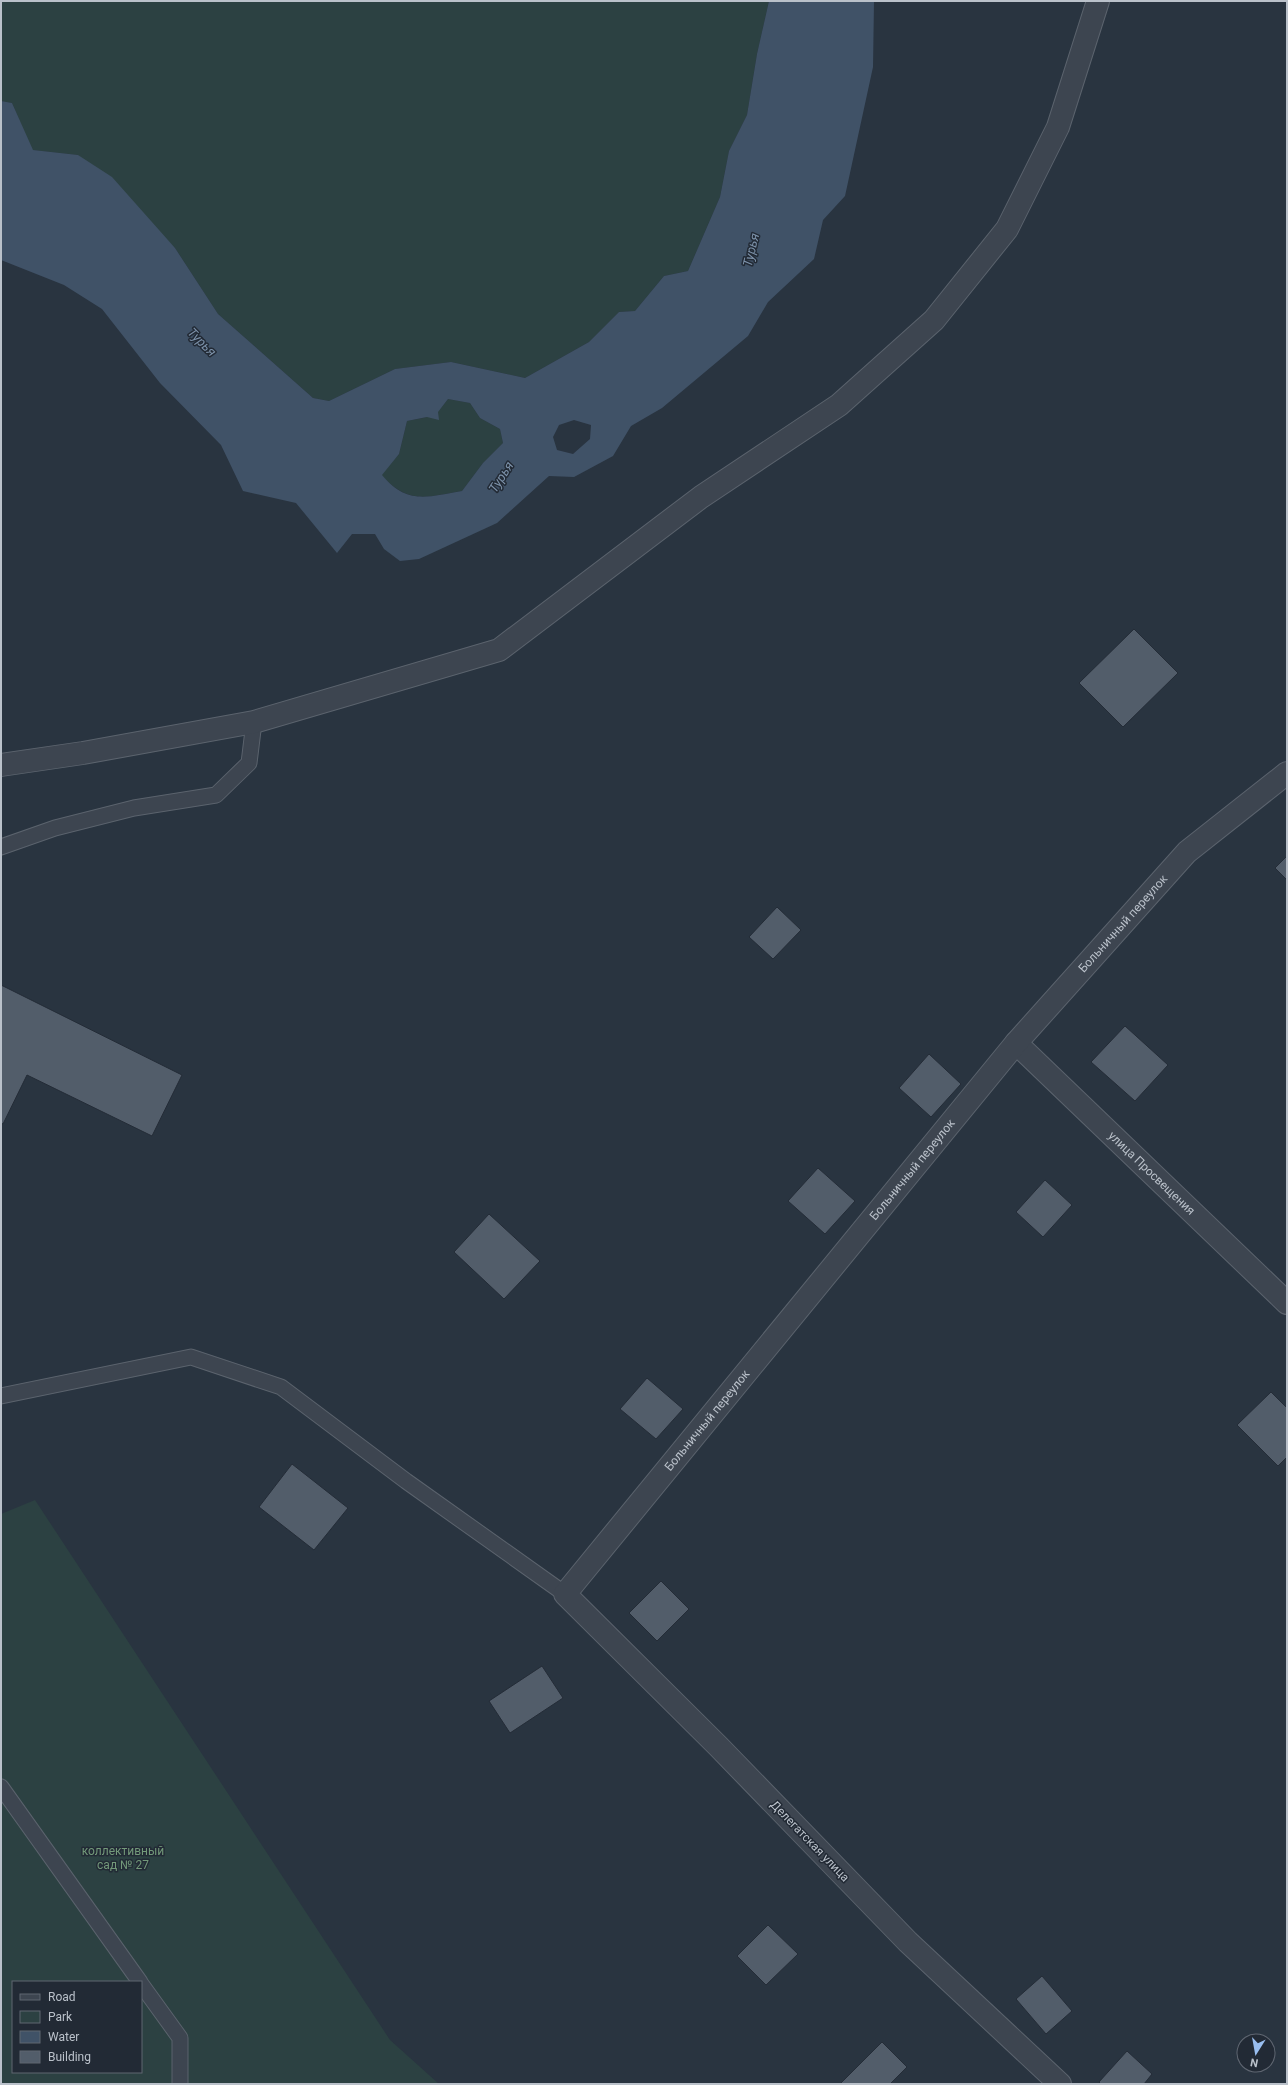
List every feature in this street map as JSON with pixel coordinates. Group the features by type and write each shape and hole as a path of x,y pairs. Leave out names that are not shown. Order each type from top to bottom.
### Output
{"street":[{"path":"1,765 91,751 254,722 498,650 701,497 839,406 934,320 1007,229 1058,127 1098,1"},
{"name":"Больничный переулок","path":"565,1594 1016,1043 1187,852 1287,773"},
{"name":"улица Просвещения","path":"1016,1043 1287,1303"},
{"name":"Делегатская улица","path":"565,1594 719,1747 908,1942 1060,2084"}],"lane":[{"path":"1,847 55,828 134,808 216,795 250,763 254,722"},
{"path":"1,1396 191,1357 281,1387 412,1486 565,1594"},
{"path":"1,1787 139,1981"},
{"path":"142,1986 180,2038 180,2084"}],"green space":[{"path":"1,1 769,1 757,54 747,115 729,151 720,197 688,271 664,276 635,311 619,312 589,342 525,378 451,362 395,369 329,401 313,398 218,314 175,248 78,155 32,150 12,103 1,101"},
{"path":"448,399 470,403 480,418 500,429 503,443 483,463 462,491 438,495 418,496 410,495 401,491 391,485 381,475 399,454 407,421 430,416 439,410"},
{"name":"коллективный сад № 27","path":"35,1500 390,2040 439,2084 1,2084 1,1514"}],"water":[{"name":"Турья","path":"769,1 874,1 873,67 845,196 823,220 814,259 768,302 748,336 662,408 631,426 613,456 574,477 549,476 497,523 419,559 400,561 384,549 375,534 352,534 337,553 296,503 243,491 221,445 160,383 102,309 64,285 1,260 1,101 12,103 33,150 78,155 112,177 175,248 218,314 313,398 329,401 395,369 451,362 525,378 589,342 619,312 635,311 664,276 688,271 720,197 729,151 747,115 757,54","holes":["448,399 470,403 480,418 500,429 503,443 483,463 462,491 428,496 409,495 400,491 391,485 382,475 399,454 407,421 427,417 439,420 438,412","574,420 591,425 590,439 573,454 557,450 553,437 559,425"]}],"building":[{"path":"1134,629 1178,673 1123,727 1079,683"},
{"path":"1287,856 1287,880 1275,868"},
{"path":"777,907 801,930 773,959 749,937"},
{"path":"1,985 182,1075 152,1136 27,1075 3,1124 1,1123"},
{"path":"1125,1026 1168,1065 1135,1101 1091,1062"},
{"path":"929,1054 961,1084 931,1117 899,1088"},
{"path":"818,1168 855,1201 825,1234 788,1201"},
{"path":"1045,1180 1072,1205 1043,1237 1016,1212"},
{"path":"489,1214 540,1261 504,1299 454,1252"},
{"path":"647,1378 683,1409 656,1439 620,1409"},
{"path":"1271,1392 1287,1408 1287,1457 1278,1466 1237,1425"},
{"path":"292,1464 348,1508 314,1550 259,1507"},
{"path":"661,1581 689,1609 657,1641 629,1613"},
{"path":"542,1666 563,1698 510,1733 489,1701"},
{"path":"768,1925 798,1954 766,1985 737,1956"},
{"path":"1042,1976 1072,2011 1046,2034 1016,1999"},
{"path":"882,2042 907,2067 890,2084 842,2084 841,2083"},
{"path":"1127,2051 1152,2074 1144,2084 1101,2084 1099,2082"}]}
